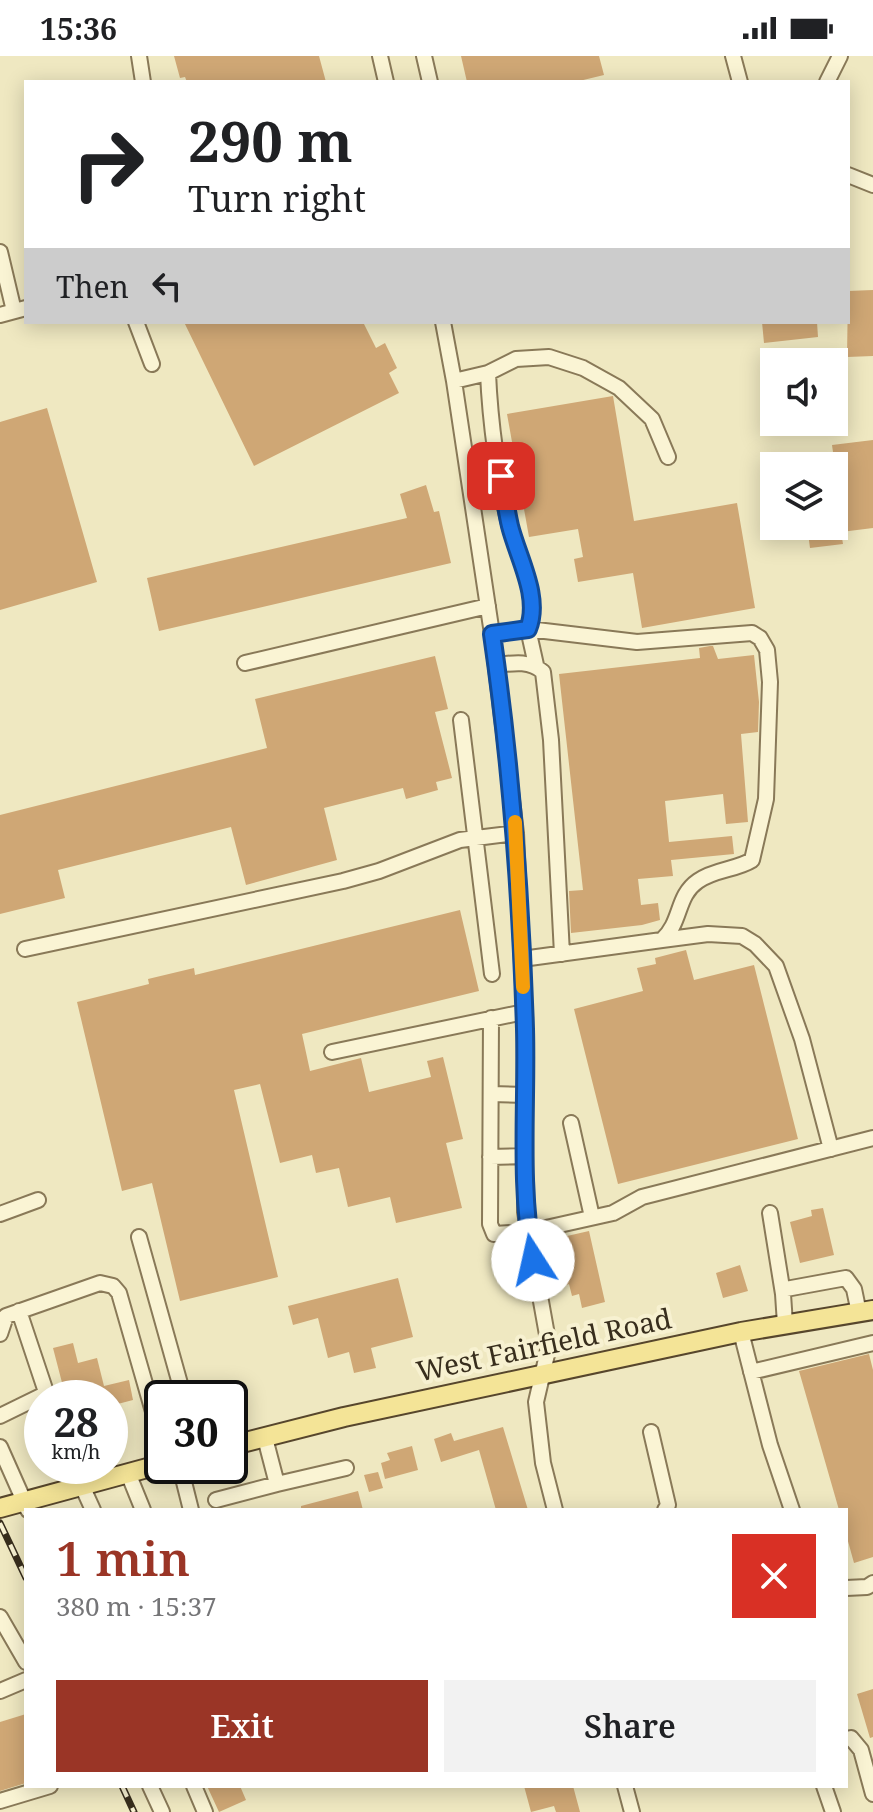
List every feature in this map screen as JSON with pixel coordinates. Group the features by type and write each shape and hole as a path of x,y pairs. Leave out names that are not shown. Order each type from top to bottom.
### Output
{"main road":[{"name":"West Fairfield Road","path":"248,1442 741,1332 866,1312"},
{"path":"128,1473 144,1469"},
{"path":"0,1508 26,1506 88,1484"}],"street":[{"path":"139,56 143,80"},
{"path":"380,56 386,80"},
{"path":"424,56 430,80"},
{"path":"733,56 739,80"},
{"path":"828,80 840,56"},
{"path":"850,176 873,185"},
{"path":"0,252 13,311"},
{"path":"137,324 152,364"},
{"path":"443,324 497,665 516,833 524,1012 525,1212 549,1346 536,1402 543,1463 554,1508"},
{"path":"454,381 488,373 516,359 549,357 583,368 619,388 652,419 668,457"},
{"path":"488,373 490,413 510,529 518,548 534,614 528,629 536,665 543,672 551,740 562,954"},
{"path":"245,663 488,606"},
{"path":"492,634 528,629 637,642 752,633 760,638 767,650 770,682 766,799 752,860 741,867 729,868 697,881 680,903 678,919 671,932 662,940"},
{"path":"497,665 536,665"},
{"path":"461,720 492,974"},
{"path":"25,949 343,881 379,871 460,840 516,833"},
{"path":"522,959 708,934 742,936 755,944 776,966 802,1039 831,1149"},
{"path":"332,1052 524,1012"},
{"path":"491,1018 490,1224 494,1234 528,1232 613,1213 642,1197 873,1138"},
{"path":"491,1094 525,1095"},
{"path":"571,1123 592,1217"},
{"path":"490,1157 525,1156"},
{"path":"0,1214 38,1200"},
{"path":"770,1213 785,1324"},
{"path":"139,1237 179,1380"},
{"path":"783,1294 786,1289 846,1278 866,1312"},
{"path":"0,1334 6,1316 100,1283 113,1286 119,1293 144,1380"},
{"path":"19,1311 43,1380"},
{"path":"741,1332 770,1445 791,1508"},
{"path":"751,1372 873,1343"},
{"path":"0,1416 24,1406"},
{"path":"651,1432 666,1508"},
{"path":"265,1438 277,1484"},
{"path":"0,1447 26,1506"},
{"path":"216,1500 346,1468"},
{"path":"128,1473 142,1508"},
{"path":"184,1484 190,1508"},
{"path":"81,1486 92,1508"},
{"path":"848,1588 867,1587 873,1583"},
{"path":"0,1617 24,1659"},
{"path":"0,1691 24,1681"},
{"path":"848,1739 851,1738 861,1750 873,1794"},
{"path":"0,1801 43,1788"},
{"path":"151,1788 162,1812"},
{"path":"195,1788 205,1812"},
{"path":"626,1788 632,1812"},
{"path":"825,1788 833,1812"}],"building":[{"path":"174,56 319,56 325,80 186,80 185,77 180,78"},
{"path":"461,56 599,56 604,75 583,80 467,80"},
{"path":"873,290 873,356 848,357 848,324 850,324 850,291"},
{"path":"185,324 364,324 376,348 385,343 397,368 389,373 399,393 254,466"},
{"path":"762,324 817,324 818,337 764,343"},
{"path":"613,396 634,521 737,503 755,608 642,628 633,573 578,582 574,559 583,557 578,529 529,537 507,414"},
{"path":"47,408 97,582 0,610 0,422"},
{"path":"873,440 873,528 848,531 848,452 833,452 832,445"},
{"path":"426,485 434,512 439,511 451,563 159,631 147,578 407,518 400,494"},
{"path":"809,540 842,540 843,544 810,548"},
{"path":"713,646 718,659 754,655 759,702 758,732 741,734 748,822 726,824 723,794 665,801 669,842 732,836 734,854 671,860 673,876 638,879 641,905 658,903 660,920 571,933 569,891 583,890 559,674 700,658 699,648"},
{"path":"435,656 448,709 435,712 452,778 436,782 438,790 406,799 403,788 324,808 337,860 246,885 231,827 58,870 65,898 0,914 0,815 267,748 255,699"},
{"path":"460,910 479,991 302,1034 310,1071 361,1058 369,1092 431,1077 427,1061 443,1057 463,1139 446,1143 462,1208 396,1223 390,1197 348,1207 339,1168 316,1173 312,1155 280,1163 260,1084 234,1090 278,1277 180,1301 152,1183 122,1191 77,1002 149,984 148,979 194,968 195,975"},
{"path":"686,950 694,980 754,965 798,1139 618,1184 574,1009 643,991 637,968 656,964 655,958"},
{"path":"823,1208 834,1255 800,1263 790,1222 812,1216 811,1210"},
{"path":"589,1231 605,1302 582,1308 579,1294 572,1296 567,1285 554,1239"},
{"path":"740,1265 748,1291 723,1298 716,1273"},
{"path":"398,1278 413,1337 371,1348 376,1368 354,1373 349,1352 328,1358 318,1318 293,1325 288,1306"},
{"path":"73,1343 78,1363 97,1358 102,1380 61,1380 53,1348"},
{"path":"869,1354 873,1370 873,1557 854,1563 848,1541 848,1508 838,1508 799,1371"},
{"path":"129,1380 133,1400 128,1401"},
{"path":"503,1427 527,1508 495,1508 479,1450 441,1462 434,1439 451,1433 454,1441"},
{"path":"412,1446 418,1470 385,1479 381,1463 390,1460 387,1453"},
{"path":"378,1472 383,1488 369,1492 364,1475"},
{"path":"358,1491 362,1508 301,1508"},
{"path":"873,1689 873,1737 870,1738 857,1694"},
{"path":"24,1715 24,1784 0,1791 0,1722"},
{"path":"208,1788 241,1788 246,1800 219,1812"},
{"path":"525,1788 574,1788 580,1812 556,1812 554,1806 531,1812"}],"railway":[{"path":"0,1523 24,1574"},
{"path":"123,1788 134,1812"}],"slow traffic":[{"path":"515,822 523,987"}],"route":[{"path":"501,476 510,529 518,548 534,614 528,629 492,634 516,833 525,1030 525,1212 533,1260"}]}
